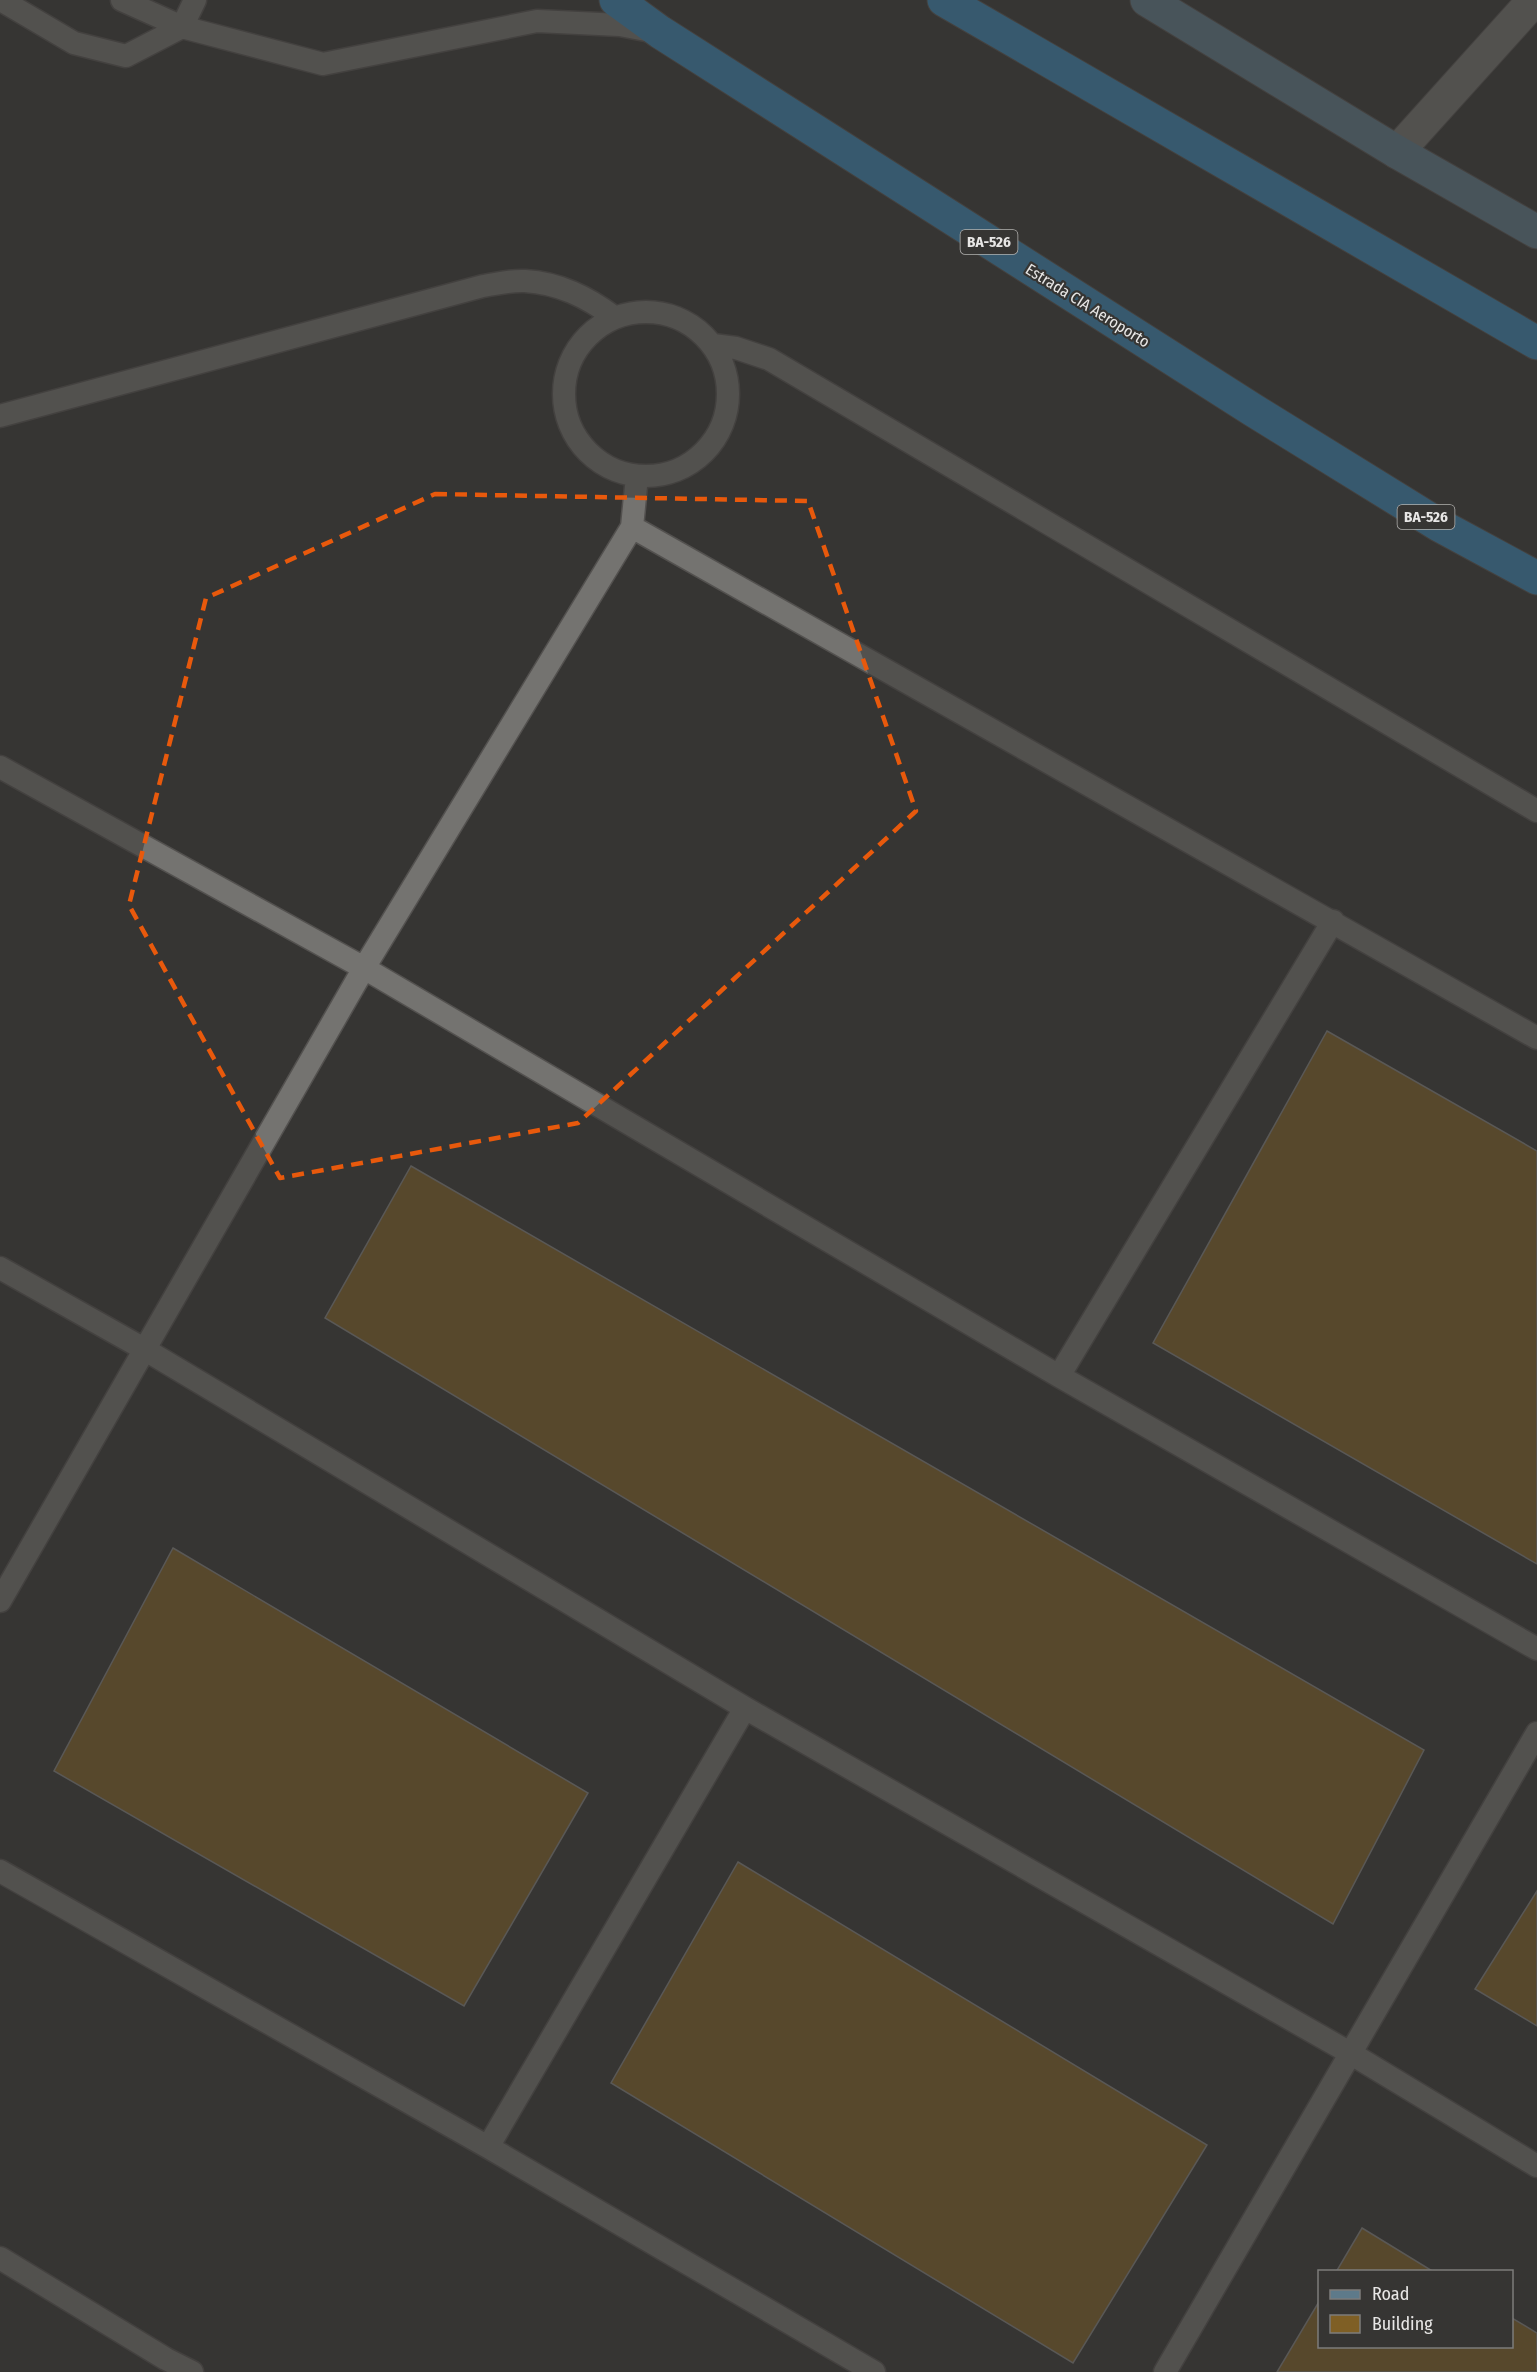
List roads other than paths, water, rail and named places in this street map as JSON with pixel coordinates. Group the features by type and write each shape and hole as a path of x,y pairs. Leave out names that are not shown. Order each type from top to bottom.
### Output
{"highway":[{"name":"Estrada CIA Aeroporto","path":"616,0 660,32 1262,416 1439,525 1537,578"},
{"path":"944,0 1537,343"}],"main road":[{"path":"1147,0 1397,152 1537,232"}],"street":[{"path":"1397,152 1523,4"}],"lane":[{"path":"1,0 75,43 126,56 182,27 195,0"},
{"path":"122,0 182,27 323,64 537,21 620,25 660,32"},
{"path":"0,416 483,286 523,281 563,288 590,299 614,317"},
{"path":"641,311 668,314 693,326 713,345 725,369 729,396 724,423 710,446 690,465 664,475 637,476 610,469 588,453 572,431 563,405 564,378 573,353 591,331 614,317 641,311"},
{"path":"713,345 754,352 770,359 1537,810"},
{"path":"0,1601 364,968 632,527 637,476"},
{"path":"632,527 1537,1038"},
{"path":"0,767 364,968 1059,1376 1537,1649"},
{"path":"1059,1376 1333,921"},
{"path":"0,1268 144,1349 745,1708 1350,2053 1537,2166"},
{"path":"488,2147 745,1708"},
{"path":"1165,2372 1537,1733"},
{"path":"0,1871 488,2147 874,2372"},
{"path":"0,2258 166,2359 192,2372"}]}
